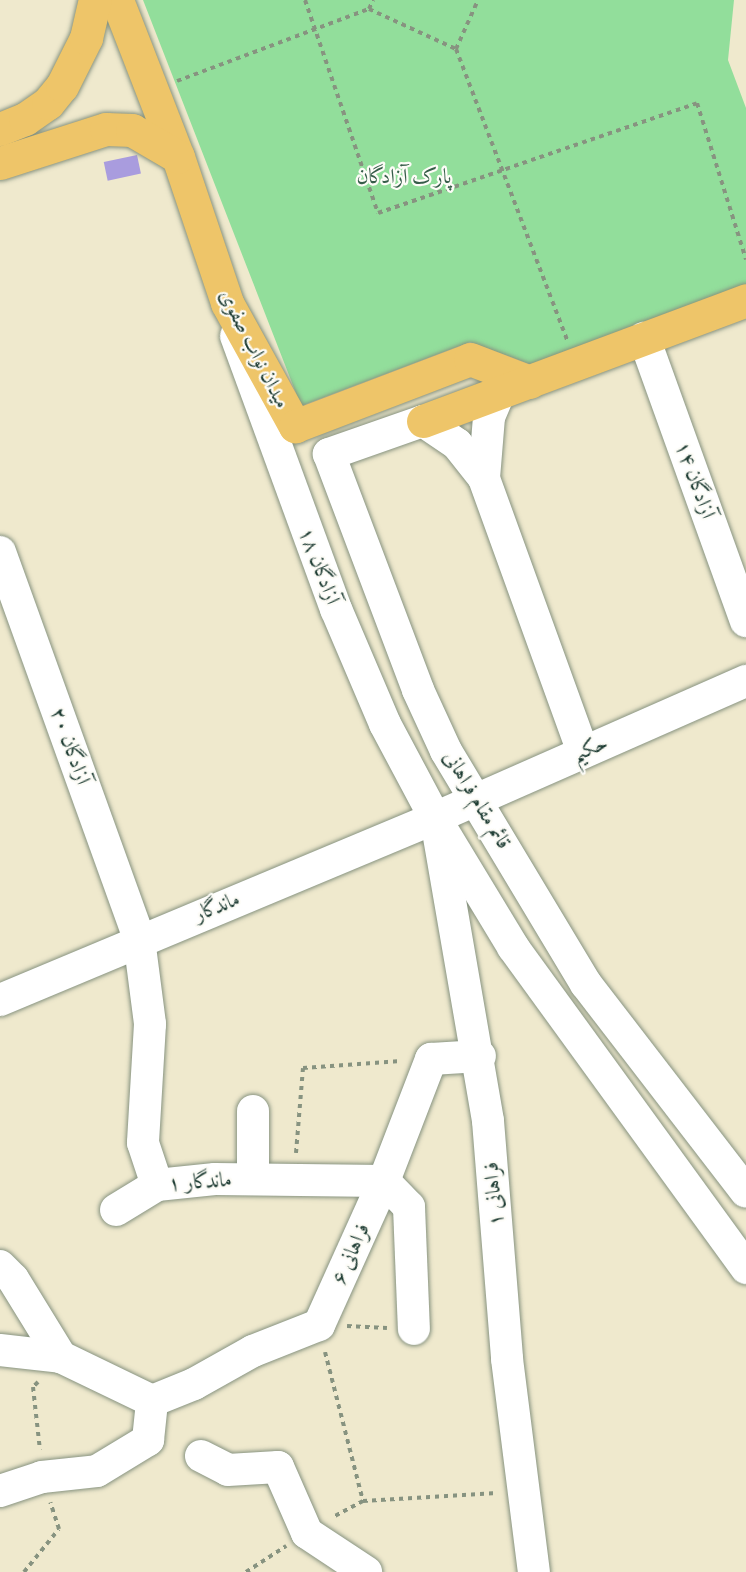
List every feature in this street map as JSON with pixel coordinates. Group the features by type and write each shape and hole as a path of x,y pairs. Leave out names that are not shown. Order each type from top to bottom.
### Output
{"main road":[{"path":"0,129 39,110 48,103 75,63 95,0"},
{"name":"میدان نواب صفوی","path":"117,0 178,157 226,303 295,426 470,358 530,382"},
{"path":"39,110 59,107 67,114 70,132 63,140"},
{"path":"0,163 63,140 106,129 132,130 178,157"},
{"path":"423,421 746,300"}],"street":[{"name":"آزادگان ۱۸","path":"226,303 258,403 336,609 386,724 435,818"},
{"name":"آزادگان ۱۴","path":"644,339 746,621"},
{"path":"484,478 489,417 499,393"},
{"path":"423,421 457,444 484,478 584,752"},
{"name":"قائم مقام فراهانی","path":"423,421 329,454 418,690 446,751 586,984 746,1192"},
{"name":"آزادگان ۲۰","path":"0,552 140,939"},
{"name":"حکیم","path":"435,818 746,681"},
{"name":"ماندگار","path":"0,1000 140,939 435,818"},
{"name":"فراهانی ۱","path":"435,818 480,1056 523,1491 534,1572"},
{"path":"435,818 513,947 746,1269"},
{"name":"ماندگار ۱","path":"140,939 150,1024 143,1143 157,1185 294,1178 384,1181"},
{"path":"431,1059 480,1056"},
{"name":"فراهانی ۶","path":"319,1325 384,1181 431,1059"},
{"path":"253,1111 253,1179"},
{"path":"384,1181 409,1207 414,1329"},
{"path":"116,1210 157,1185"},
{"path":"4,1277 61,1358"},
{"path":"0,1350 61,1358 152,1401 194,1384 253,1351 319,1325"},
{"path":"0,1491 42,1477 97,1472 148,1440 152,1401"},
{"path":"201,1456 228,1470 278,1467 307,1533 355,1569"}],"path":[{"path":"305,0 378,213 503,173 697,103 746,259"},
{"path":"152,90 369,9 373,0"},
{"path":"456,49 478,0"},
{"path":"369,9 456,49 576,364"},
{"path":"294,1178 303,1068 431,1059"},
{"path":"363,1500 319,1325 414,1329"},
{"path":"24,1572 59,1529 42,1477 33,1387 61,1358"},
{"path":"246,1572 363,1500 523,1491"}],"green space":[{"name":"پارک آزادگان","path":"143,0 734,0 728,60 746,108 746,284 532,365 470,342 301,406"}],"building":[{"path":"137,155 141,174 108,181 104,162"}]}
